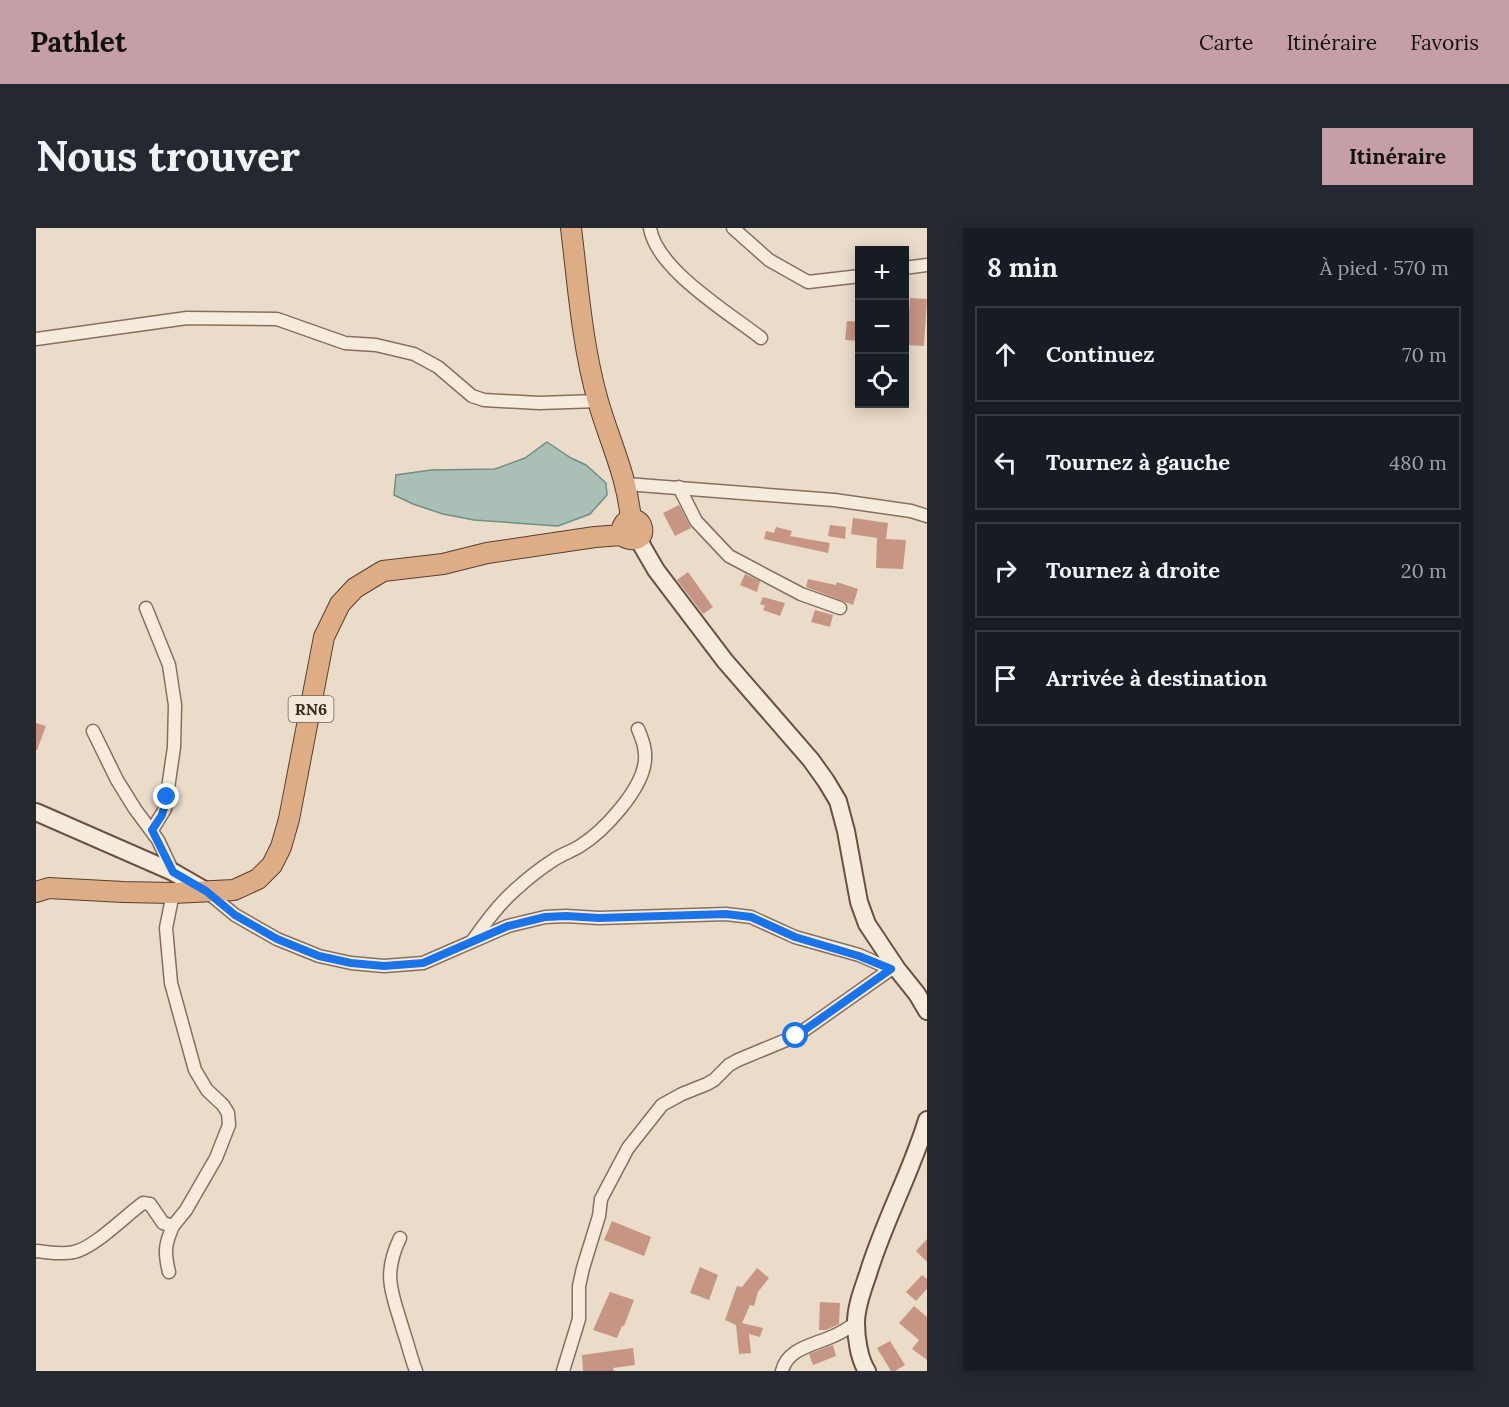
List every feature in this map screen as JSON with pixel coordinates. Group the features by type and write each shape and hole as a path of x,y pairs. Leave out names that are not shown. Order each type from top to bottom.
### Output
{"highway":[{"path":"571,228 589,363 598,401 627,484 630,531"},
{"name":"RN6","path":"36,892 49,888 173,893 234,890 258,879 272,865 281,847 290,819 324,637 340,604 355,588 383,572 443,564 487,553 630,531"}],"main road":[{"path":"630,531 656,570 725,661 811,760 826,781 838,801 859,902 867,924 894,969 917,994 927,1011"},
{"path":"36,812 173,872 206,891"},
{"path":"867,1371 859,1347 856,1323 860,1299 873,1257 927,1120"}],"street":[{"path":"650,228 665,260 761,338"},
{"path":"733,228 769,260 808,282 855,277"},
{"path":"909,267 927,265"},
{"path":"36,339 187,318 278,319 345,343 376,345 414,354 438,367 472,396 484,400 539,403 598,401"},
{"path":"627,484 834,501 911,511 927,516"},
{"path":"679,487 696,521 712,541 729,556 801,594 840,608"},
{"path":"146,608 169,665 175,705 174,747 165,809 152,830"},
{"path":"473,941 514,890 604,828 622,805 638,784 645,761 644,742 638,729"},
{"path":"93,731 117,780 135,809 152,830 173,872"},
{"path":"206,891 235,915 277,939 319,956 351,963 384,966 415,965 433,960 508,926 545,917 599,918 739,914 795,937 894,969"},
{"path":"170,1272 164,1255 168,1237 216,1158 229,1125 228,1113 207,1090 195,1070 171,983 166,928 173,893"},
{"path":"563,1371 579,1319 579,1286 599,1216 601,1199 628,1148 641,1131 662,1106 673,1098 714,1080 729,1065 738,1060 796,1036 894,969"},
{"path":"36,1251 72,1253 82,1250 93,1244 143,1203 150,1204 163,1223 173,1226"},
{"path":"400,1238 392,1255 390,1288 416,1371"},
{"path":"782,1371 784,1364 802,1348 834,1336 856,1323"}],"shaded area":[{"path":"547,442 586,465 606,483 607,495 590,514 558,526 474,520 443,514 394,495 396,475 431,470 495,469 525,458"}],"building":[{"path":"910,298 927,299 924,346 909,345"},
{"path":"847,321 855,322 855,341 845,340"},
{"path":"679,505 691,528 675,536 663,513"},
{"path":"853,518 888,523 886,539 906,540 903,569 876,568 877,538 851,534"},
{"path":"830,525 846,527 845,539 828,536"},
{"path":"776,527 792,531 790,536 830,543 828,553 764,539 766,531 774,533"},
{"path":"688,572 713,607 703,614 677,580"},
{"path":"745,574 760,581 757,592 740,585"},
{"path":"808,579 836,585 837,582 858,589 853,605 806,587"},
{"path":"763,597 785,603 780,616 763,610 765,606 760,604"},
{"path":"815,610 833,615 830,627 811,622"},
{"path":"36,723 46,726 37,750 36,750"},
{"path":"612,1221 651,1237 644,1256 604,1240"},
{"path":"927,1239 927,1262 916,1251"},
{"path":"700,1267 718,1275 709,1300 690,1293"},
{"path":"757,1268 769,1278 758,1292 754,1306 750,1305 742,1323 763,1328 760,1337 749,1334 751,1353 739,1354 736,1325 725,1320 737,1286 742,1287"},
{"path":"922,1275 927,1279 927,1289 916,1301 906,1292"},
{"path":"610,1292 634,1300 617,1338 593,1330"},
{"path":"820,1302 840,1303 839,1324 826,1330 819,1330"},
{"path":"914,1306 927,1317 927,1360 912,1349 919,1340 899,1323"},
{"path":"890,1341 905,1365 895,1371 891,1371 877,1348"},
{"path":"833,1345 836,1356 813,1365 809,1354"},
{"path":"633,1348 635,1365 613,1368 614,1371 583,1371 582,1355"}],"route":[{"path":"167,797 165,809 152,830 173,872 206,891 235,915 277,939 319,956 351,963 384,966 415,965 433,960 508,926 545,917 599,918 739,914 795,937 859,956 891,969 796,1036"}]}
